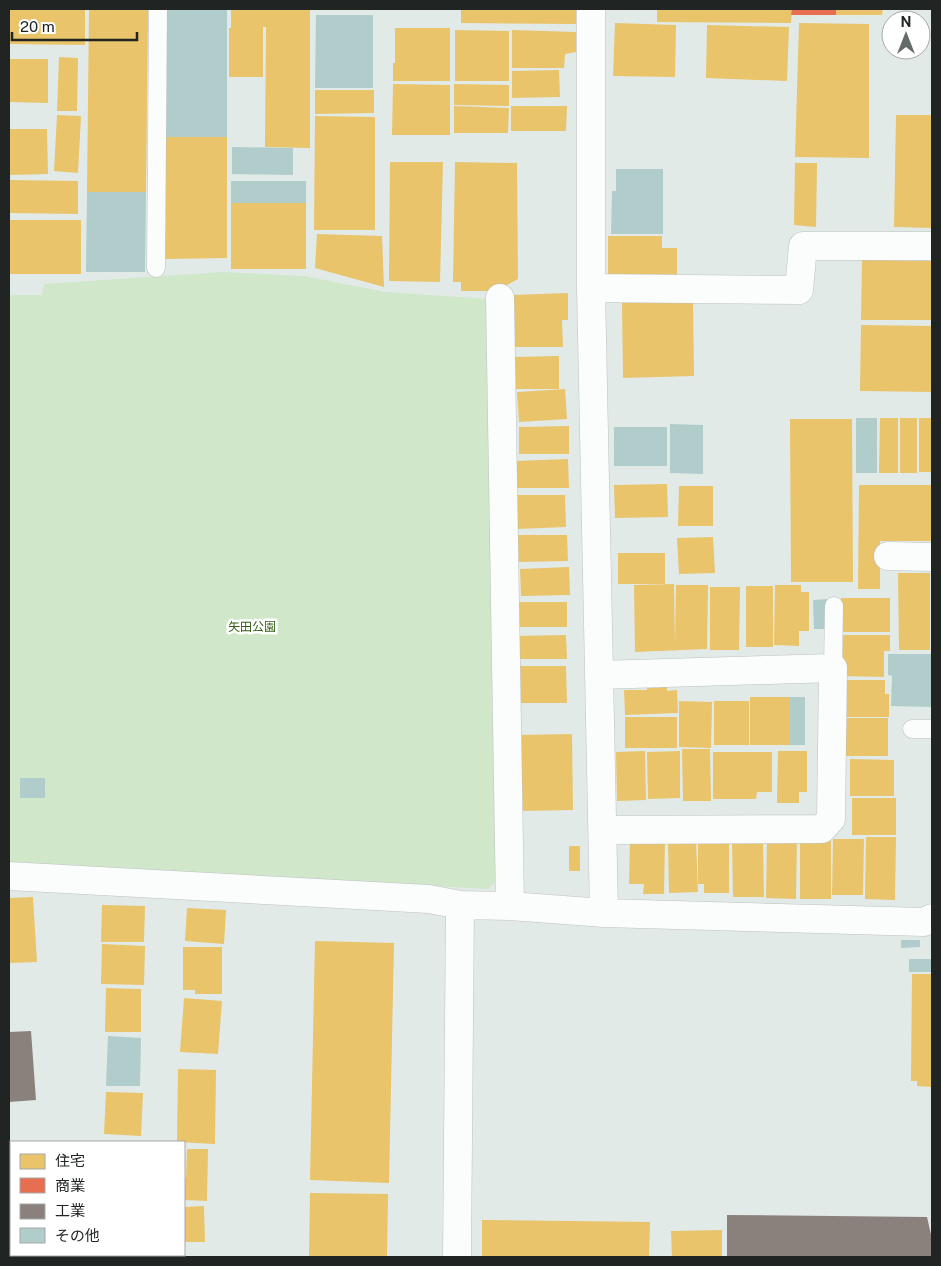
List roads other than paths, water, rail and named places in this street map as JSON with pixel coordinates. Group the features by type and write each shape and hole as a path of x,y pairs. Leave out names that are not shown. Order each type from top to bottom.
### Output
{"street":[{"path":"591,9 591,288 604,913"},
{"path":"591,288 800,290 803,246 932,246"},
{"path":"500,298 510,906"},
{"path":"888,556 932,557"},
{"path":"599,675 833,668 831,819 822,829 603,830"},
{"path":"9,876 429,899 460,905 510,906 604,913 924,922 932,918"},
{"path":"457,1257 460,905"}],"lane":[{"path":"156,268 158,9"},
{"path":"833,668 834,606"},
{"path":"912,729 932,729"}],"park label":[{"name":"矢田公園","path":"252,627"}]}
